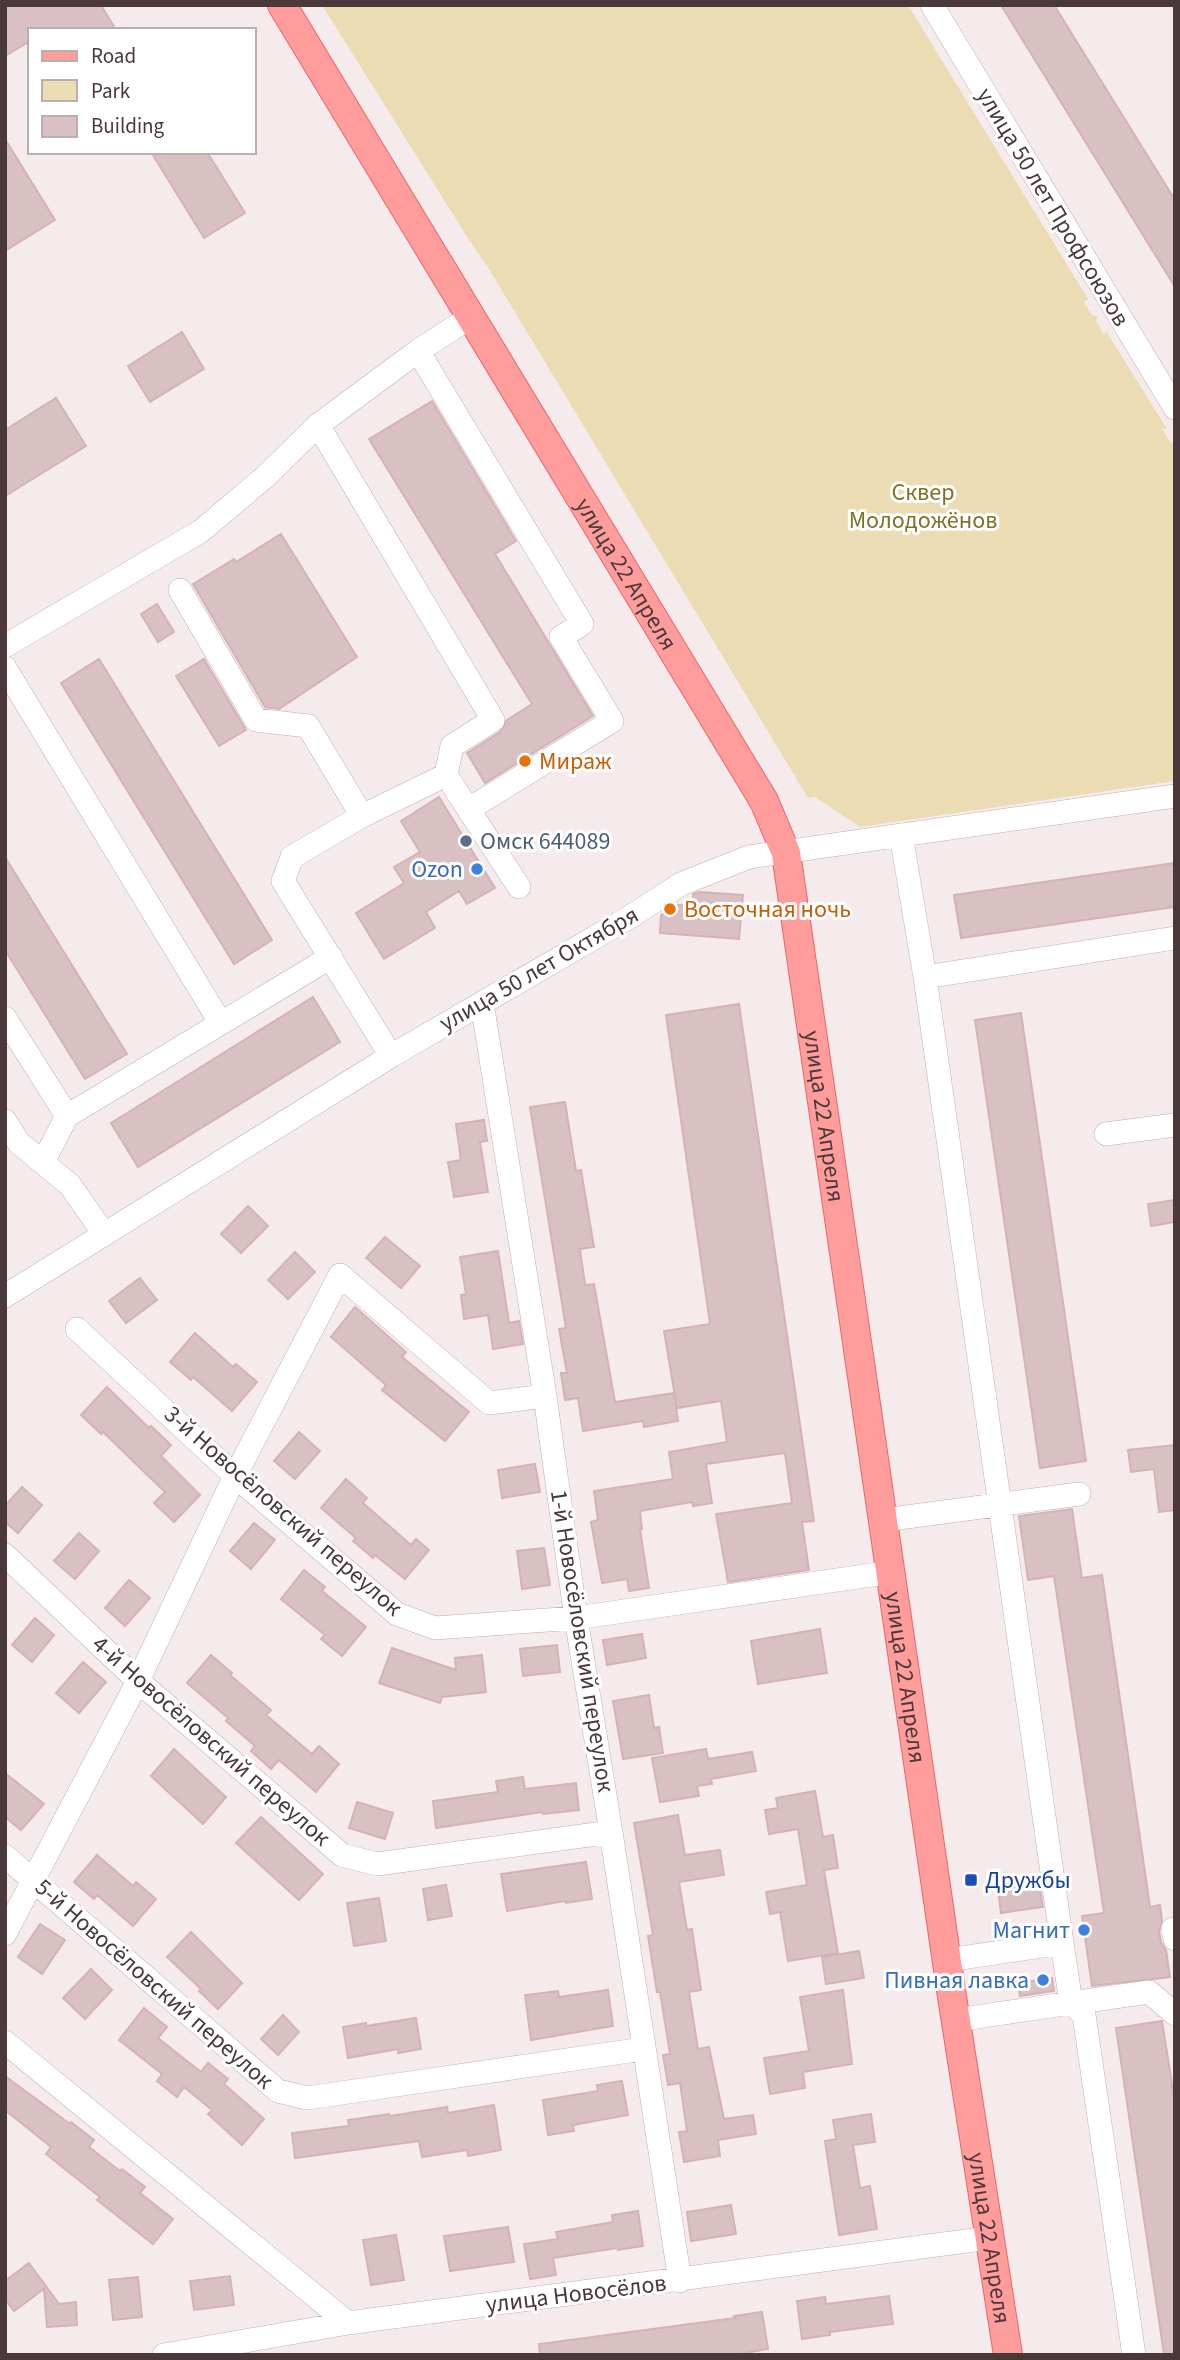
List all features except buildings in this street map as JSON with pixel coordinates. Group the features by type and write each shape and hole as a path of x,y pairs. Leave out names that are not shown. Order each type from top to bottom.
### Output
{"main road":[{"name":"улица 22 Апреля","path":"282,5 764,801 786,853 1007,2355"}],"street":[{"name":"улица 50 лет Профсоюзов","path":"932,5 1175,408"},
{"path":"5,646 201,531 265,477 318,425 418,351 472,316"},
{"path":"418,351 582,624 561,637 612,721 469,809"},
{"path":"318,425 493,720 452,746 446,775 519,887"},
{"path":"180,590 256,720 308,726 362,816"},
{"path":"5,668 220,1022"},
{"path":"391,1056 283,881 292,857 362,816 446,775"},
{"name":"улица 50 лет Октября","path":"5,1296 391,1056 629,918 681,884 749,858 1175,796"},
{"path":"901,835 925,977 1071,2003 1084,2015 1134,2355"},
{"path":"925,977 1175,938"},
{"path":"43,1162 67,1116 331,957"},
{"name":"1-й Новосёловский переулок","path":"482,1003 680,2281"},
{"path":"5,1018 67,1116"},
{"path":"5,1121 19,1143 70,1185 104,1234"},
{"path":"1106,1134 1175,1125"},
{"path":"5,1934 138,1681 235,1476 341,1275 489,1403 545,1396"},
{"name":"3-й Новосёловский переулок","path":"77,1329 235,1476 397,1614 435,1628 576,1618 892,1572"},
{"path":"884,1520 1079,1494"},
{"name":"4-й Новосёловский переулок","path":"5,1555 138,1681 342,1855 377,1864 611,1832"},
{"name":"5-й Новосёловский переулок","path":"5,1856 278,2091 307,2098 643,2049"},
{"path":"947,1960 1062,1943"},
{"path":"956,2020 1175,1988"},
{"path":"1149,1992 1175,2014"},
{"path":"5,2042 348,2323"},
{"name":"улица Новосёлов","path":"164,2355 348,2323 989,2238"}],"green space":[{"name":"Сквер Молодожёнов","path":"322,5 908,5 1088,299 1084,302 1092,315 1098,316 1096,321 1104,335 1106,331 1167,429 1162,429 1171,443 1175,444 1175,781 860,827 815,797 808,798 487,266"}],"place":[{"name":"Мираж","path":"525,761"},
{"name":"Омск 644089","path":"466,841"},
{"name":"Ozon","path":"477,869"},
{"name":"Восточная ночь","path":"670,909"},
{"name":"Дружбы","path":"971,1880"},
{"name":"Магнит","path":"1084,1930"},
{"name":"Пивная лавка","path":"1043,1980"}]}
